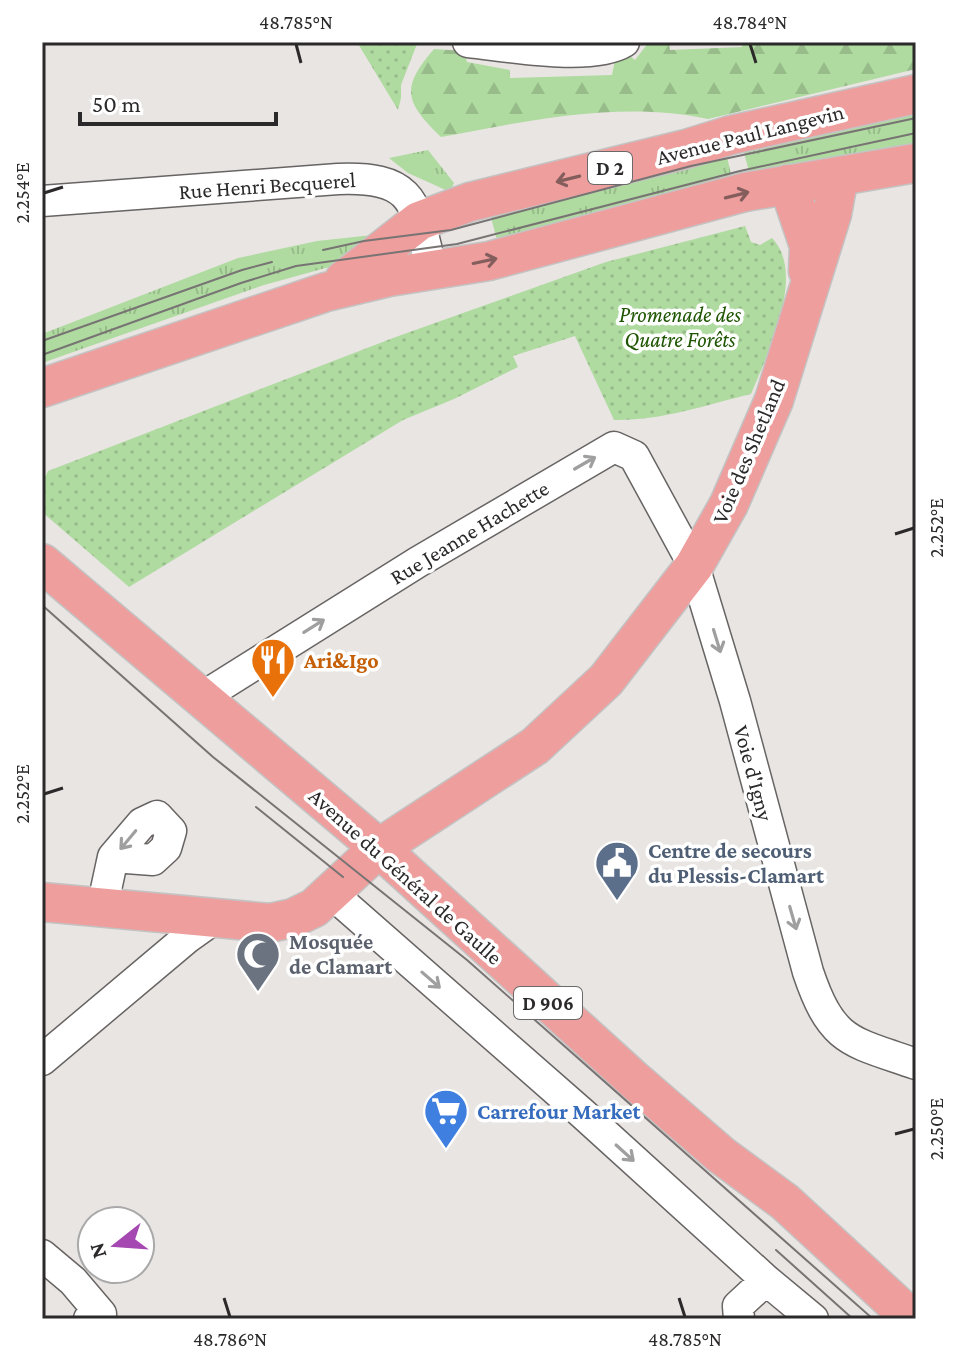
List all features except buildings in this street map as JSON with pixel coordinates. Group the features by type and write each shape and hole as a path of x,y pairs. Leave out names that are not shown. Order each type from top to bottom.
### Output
{"main road":[{"name":"Avenue Paul Langevin","path":"326,292 381,254 419,221 470,202 731,135 916,94"},
{"name":"Avenue Paul Langevin","path":"42,388 326,292 389,277 489,261 745,192 916,163"},
{"name":"Voie des Shetland","path":"42,902 270,923 293,918 314,908 379,848 535,746 606,680 694,566 729,504 774,400 832,214 839,176"},
{"name":"Voie des Shetland","path":"788,184 809,246 808,286"},
{"name":"Avenue du Général de Gaulle","path":"42,563 379,848 633,1079 721,1155 785,1202 912,1319"}],"street":[{"path":"468,42 586,52 606,51 624,42"},
{"name":"Rue Henri Becquerel","path":"42,201 366,178 385,181 401,189 414,206 432,271"},
{"name":"Rue Jeanne Hachette","path":"201,698 418,562 614,447 634,456 694,566"},
{"name":"Voie d'Igny","path":"694,566 735,701 819,1006 843,1037 916,1064"},
{"path":"102,908 113,857"},
{"path":"330,892 813,1319"},
{"path":"42,1060 215,918"},
{"path":"42,1255 73,1281 102,1317"},
{"path":"739,1319 738,1306 766,1280"}],"green space":[{"path":"357,42 417,44 401,85 398,110"},
{"path":"649,42 669,42 670,50 742,47 743,42 916,42 916,69 708,119 675,114 608,112 540,119 441,137 420,114 411,94 416,74 434,49 464,51 467,62 510,70 510,78 612,75 615,60 627,54 635,60"},
{"path":"916,104 916,151 752,183 741,141"},
{"path":"724,144 734,187 498,244 489,210"},
{"path":"428,150 454,183 450,192 408,173 389,158"},
{"name":"Promenade des Quatre Forêts","path":"745,226 751,242 760,245 772,238 782,253 786,272 781,315 751,394 666,415 614,420 575,336 513,356 518,367 403,420 129,587 42,512 42,484 48,471 393,338 606,262"},
{"path":"382,234 344,263 264,285 42,363 42,334 238,258 317,241"}],"tram line":[{"path":"323,250 364,241 451,230 691,166 916,118"},
{"path":"42,355 296,266 457,244 740,171 916,133"},
{"path":"42,341 272,262"},
{"path":"42,605 213,757 467,960 873,1319"},
{"path":"256,807 343,877"},
{"path":"776,1250 853,1319"}],"place":[{"name":"Ari&Igo","path":"273,699"},
{"name":"Centre de secours du Plessis-Clamart","path":"617,902"},
{"name":"Mosquée de Clamart","path":"258,993"},
{"name":"Carrefour Market","path":"446,1150"}]}
